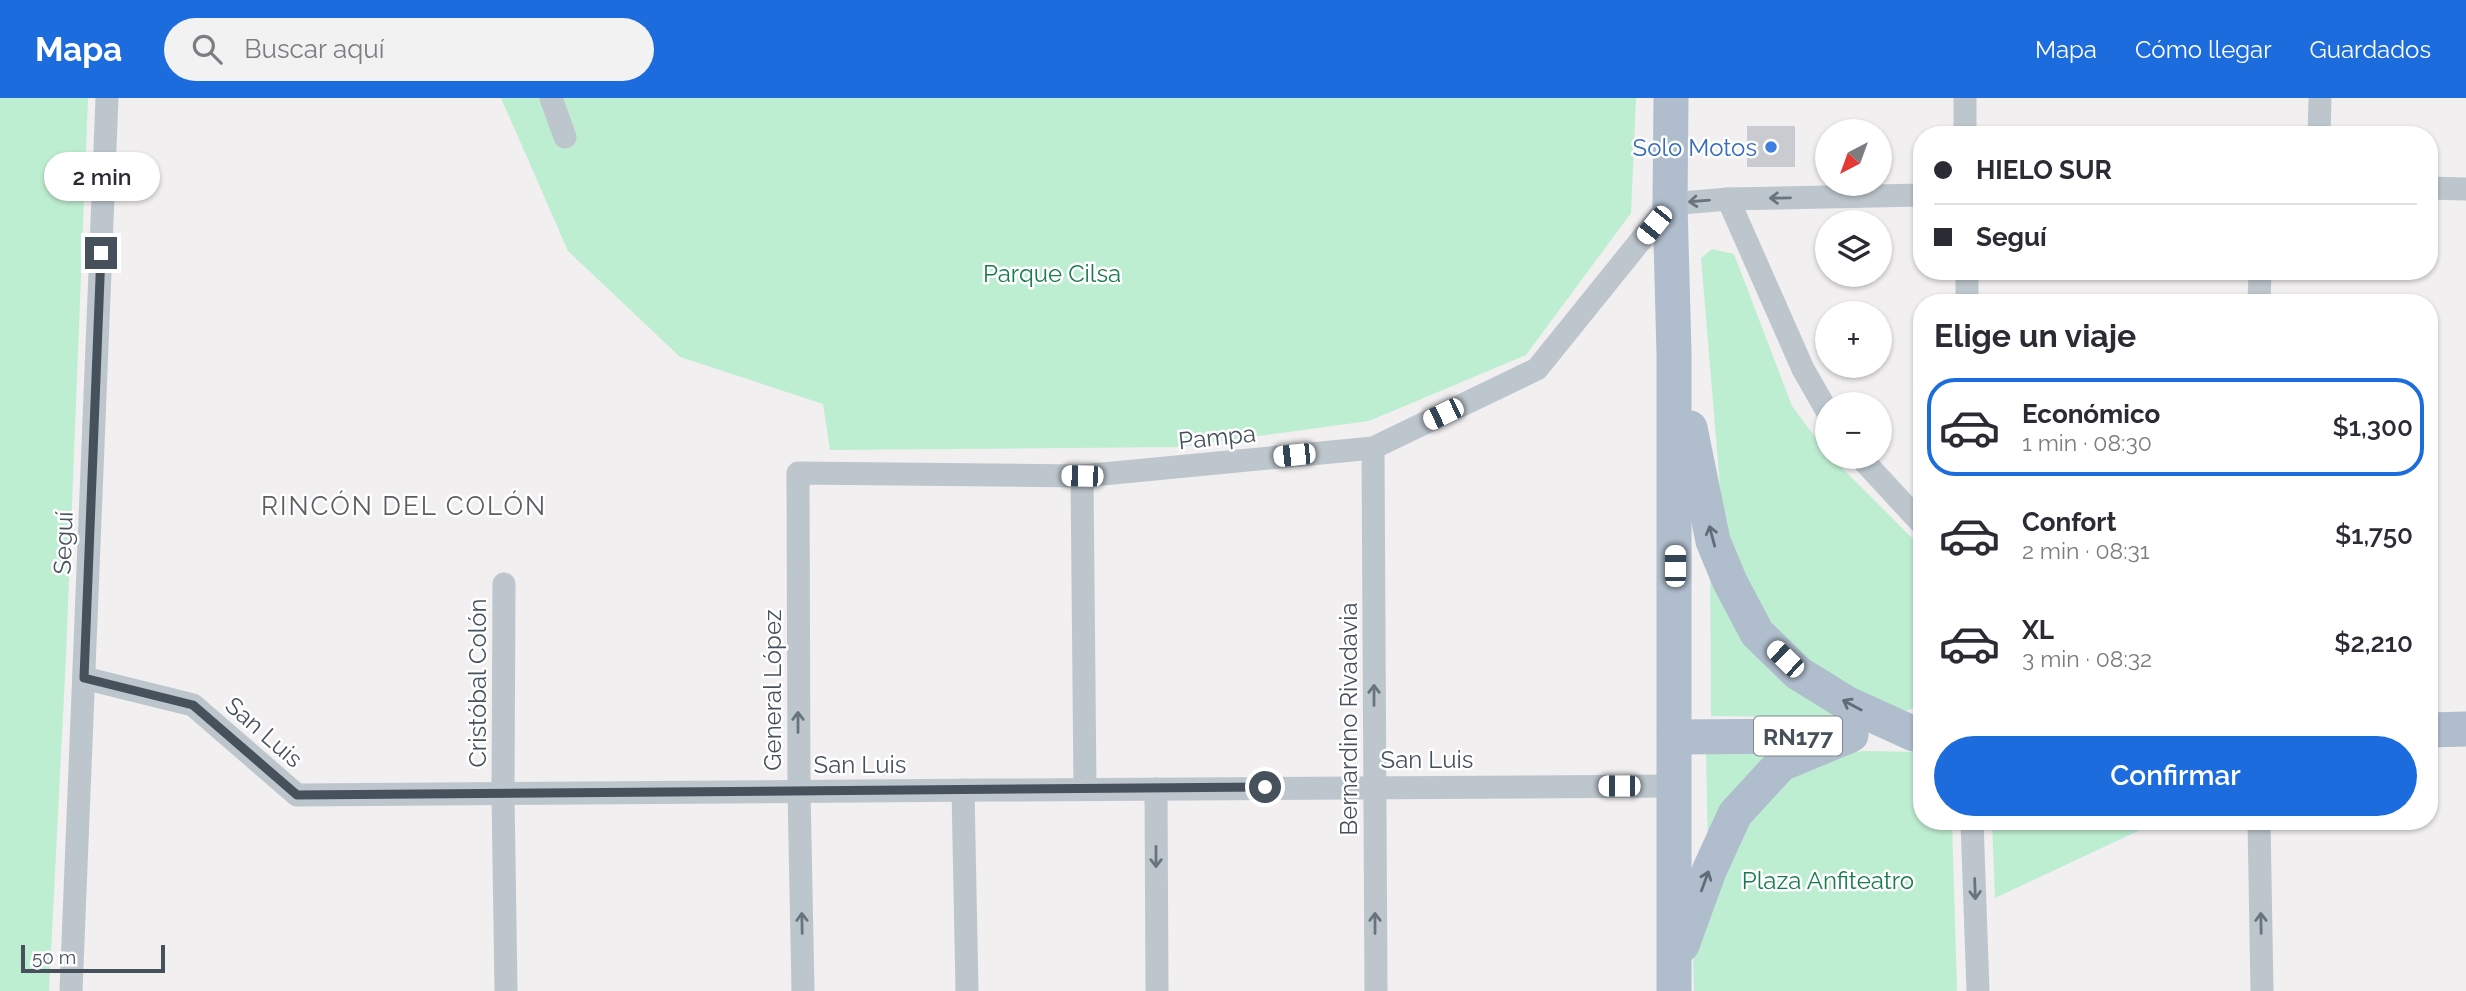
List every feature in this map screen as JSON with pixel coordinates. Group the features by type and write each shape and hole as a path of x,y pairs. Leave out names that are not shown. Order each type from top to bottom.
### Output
{"main road":[{"path":"1671,98 1670,204 1674,353 1674,980"},
{"path":"1674,353 1713,541 1730,582 1757,633 1798,673 1848,704 1913,732"},
{"path":"2438,730 2466,729"},
{"name":"RN177","path":"1675,737 1913,734"},
{"path":"1674,980 1709,871 1735,814 1781,764 1851,736"}],"street":[{"name":"Seguí","path":"71,991 107,98"},
{"path":"551,98 565,137"},
{"path":"1965,98 1965,126"},
{"path":"2319,126 2320,98"},
{"path":"2438,188 2466,189"},
{"path":"1670,204 1728,199 1913,195"},
{"path":"1728,199 1803,369 1816,392"},
{"name":"Pampa","path":"798,473 1082,476 1373,448 1537,369 1670,204"},
{"name":"Bernardino Rivadavia","path":"1373,448 1376,991"},
{"path":"1871,469 1913,514"},
{"name":"General López","path":"798,473 803,991"},
{"path":"1082,476 1085,789"},
{"name":"Cristóbal Colón","path":"504,584 506,991"},
{"name":"San Luis","path":"84,678 193,705 297,795 1374,785 1673,786"},
{"path":"1156,789 1157,991"},
{"path":"963,790 967,991"},
{"path":"1972,830 1978,991"},
{"path":"2259,830 2262,991"}],"green space":[{"path":"0,98 88,98 66,656 49,991 0,991"},
{"name":"Parque Cilsa","path":"501,98 1636,98 1631,213 1526,355 1369,421 1179,447 830,450 823,404 680,357 568,251"},
{"path":"1712,249 1734,254 1792,406 1815,437 1815,469 1843,469 1913,539 1913,708 1907,711 1878,703 1809,665 1753,602 1723,523 1701,258"},
{"path":"1710,556 1854,718 1711,716"},
{"name":"Plaza Anfiteatro","path":"1863,751 1913,752 1913,830 1952,830 1957,991 1694,991 1692,924 1781,764"},
{"path":"1706,754 1792,754 1708,849"},
{"path":"1992,830 2140,830 1995,898"}],"building":[{"name":"Solo Motos","path":"1747,126 1795,126 1795,167 1747,167"}],"place":[{"name":"Solo Motos","path":"1771,147"}],"district":[{"name":"RINCÓN DEL COLÓN","path":"404,506"}],"route":[{"path":"101,253 84,678 193,705 297,795 1265,787"}]}
